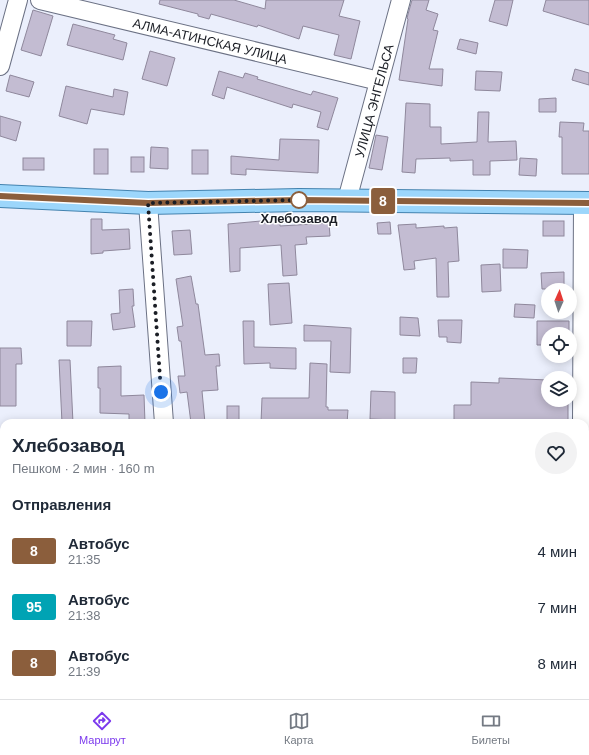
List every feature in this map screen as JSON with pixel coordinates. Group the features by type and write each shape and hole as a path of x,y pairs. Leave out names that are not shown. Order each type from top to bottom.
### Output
{"main road":[{"path":"0,196 148,203 346,200 586,203"}],"street":[{"path":"0,66 18,0"},
{"name":"АЛМА-АТИНСКАЯ УЛИЦА","path":"40,0 379,81"},
{"name":"УЛИЦА ЭНГЕЛЬСА","path":"346,200 401,0"},
{"path":"148,203 164,419"},
{"path":"582,419 586,203"}],"building":[{"path":"160,0 234,0 265,9 266,0 344,0 339,16 360,21 351,59 334,55 339,35 303,26 299,39 258,25 257,27 211,14 209,19 198,16 198,14 159,4"},
{"path":"412,0 429,0 426,10 438,14 433,30 438,31 429,69 443,69 442,86 399,80 407,18"},
{"path":"495,0 513,0 507,26 489,21"},
{"path":"546,0 589,0 589,25 543,11"},
{"path":"33,10 53,16 41,56 21,50"},
{"path":"73,24 115,35 113,39 127,43 123,60 67,45"},
{"path":"460,39 478,43 476,54 457,49"},
{"path":"150,51 175,58 167,86 142,79"},
{"path":"575,69 589,73 589,85 572,80"},
{"path":"219,71 243,78 245,73 258,77 257,79 311,95 313,91 338,98 328,130 317,127 321,112 293,104 292,108 227,87 224,99 212,95"},
{"path":"476,71 502,72 500,91 475,90"},
{"path":"10,75 34,82 29,97 6,91"},
{"path":"66,86 113,97 114,89 128,92 124,115 91,109 87,124 59,116"},
{"path":"556,98 556,112 539,112 539,99"},
{"path":"406,103 430,104 430,127 441,127 441,144 477,142 478,112 489,112 488,142 516,141 517,160 490,161 490,175 473,175 473,160 450,161 450,158 416,159 415,173 402,172"},
{"path":"0,116 21,122 16,141 0,136"},
{"path":"560,122 584,123 583,131 589,131 589,174 562,174 562,137 559,137"},
{"path":"376,135 388,137 382,170 369,168"},
{"path":"280,139 319,140 318,173 246,169 246,175 231,174 231,156 279,160"},
{"path":"151,147 168,148 168,169 150,168"},
{"path":"94,149 108,149 108,174 94,174"},
{"path":"192,150 208,150 208,174 192,174"},
{"path":"131,157 144,157 144,172 131,172"},
{"path":"23,158 44,158 44,170 23,170"},
{"path":"520,158 537,159 536,176 519,175"},
{"path":"91,219 102,219 102,230 129,229 130,249 103,251 103,253 91,254"},
{"path":"261,221 261,223 280,222 280,226 329,223 330,236 306,237 307,244 295,245 297,275 283,276 281,245 240,248 240,271 230,272 228,224"},
{"path":"543,221 564,221 564,236 543,236"},
{"path":"390,222 391,234 378,234 377,223"},
{"path":"416,224 416,228 444,226 444,228 457,227 459,261 448,262 449,297 437,297 436,258 414,261 415,269 404,270 398,225"},
{"path":"190,230 192,254 174,255 172,231"},
{"path":"503,249 528,250 527,268 503,268"},
{"path":"500,264 501,291 482,292 481,265"},
{"path":"564,272 564,283 542,283 541,273"},
{"path":"191,276 196,304 198,304 205,355 219,354 220,366 216,366 218,390 202,391 205,419 190,419 187,392 180,393 178,376 185,376 181,341 179,341 177,327 183,326 176,279"},
{"path":"289,283 292,323 270,325 268,284"},
{"path":"133,289 134,306 132,306 135,327 113,330 111,314 120,313 119,290"},
{"path":"515,304 535,305 534,318 514,317"},
{"path":"400,317 418,318 420,336 400,335"},
{"path":"438,320 462,320 461,343 447,342 447,337 439,337"},
{"path":"67,321 92,321 91,346 67,346"},
{"path":"243,321 254,321 254,347 296,348 296,369 270,368 270,363 244,364"},
{"path":"537,321 569,321 569,327 541,327 541,345 537,345"},
{"path":"304,325 351,328 350,373 330,372 331,341 304,341"},
{"path":"0,348 21,348 22,364 16,364 16,406 0,406"},
{"path":"403,358 417,358 416,373 403,373"},
{"path":"59,360 70,360 73,419 62,419"},
{"path":"310,363 327,364 326,407 328,407 328,410 348,410 347,419 261,419 262,398 309,398"},
{"path":"121,366 121,396 144,395 145,419 129,419 129,414 100,413 98,367"},
{"path":"499,378 541,380 541,407 568,407 568,419 454,419 454,405 471,405 471,382 499,383"},
{"path":"371,391 395,392 395,419 370,419"},
{"path":"227,406 239,406 239,419 227,419"}],"bus line":[{"name":"8","path":"0,196 148,203 299,200 589,203"}],"place":[{"name":"Хлебозавод","path":"299,200"}],"route":[{"path":"161,392 148,203 299,200"}]}
